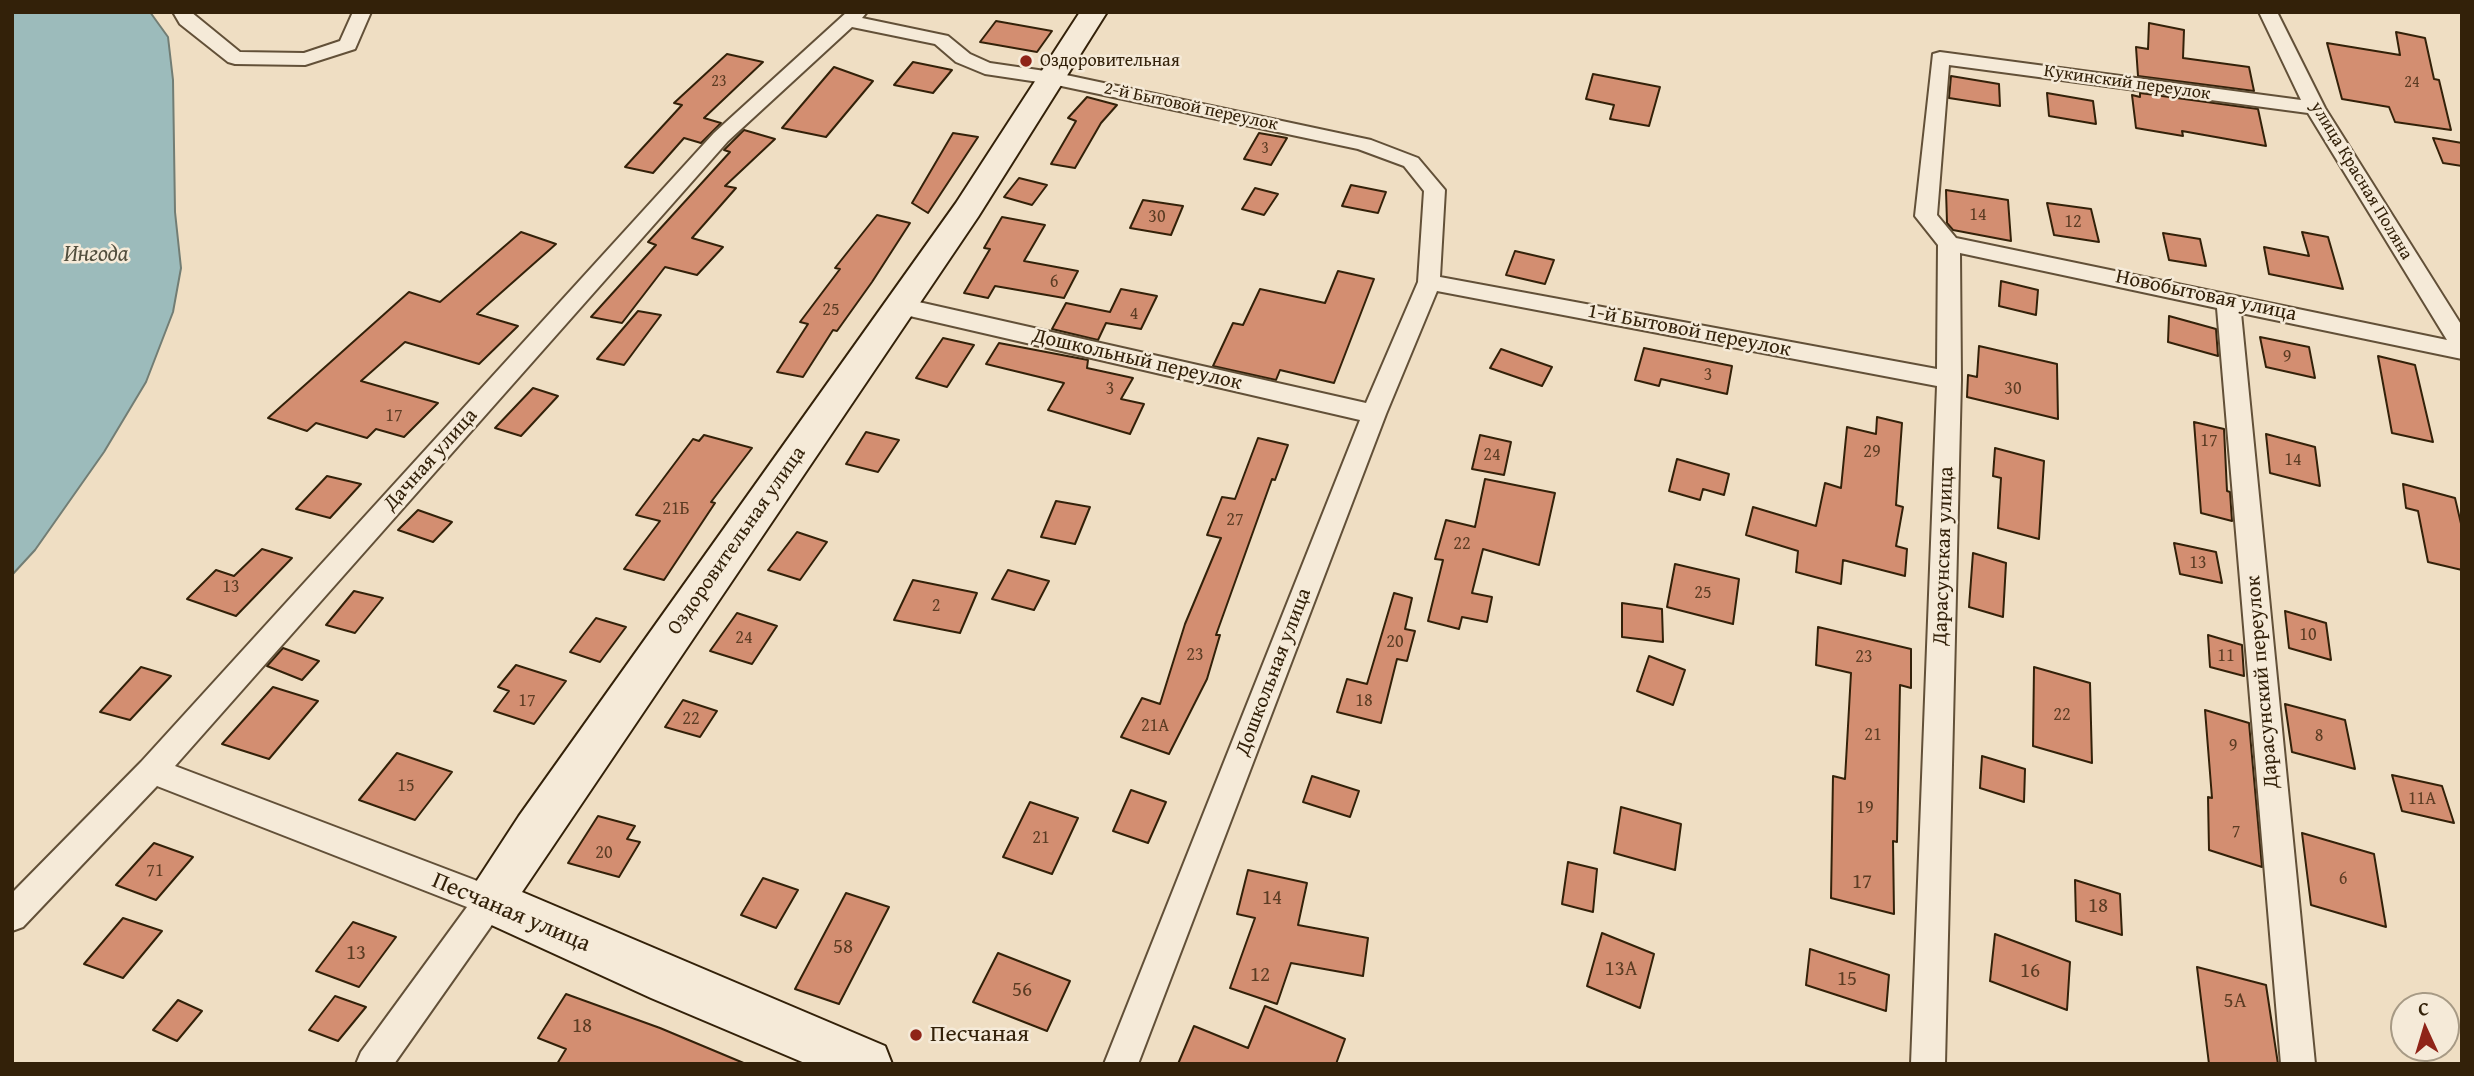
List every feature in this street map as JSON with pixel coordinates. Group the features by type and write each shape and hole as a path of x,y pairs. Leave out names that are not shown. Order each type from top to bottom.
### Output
{"street":[{"path":"182,12 186,20 235,58 304,59 348,45 362,12"},
{"name":"Оздоровительная улица","path":"373,1064 901,306 1094,12"},
{"name":"улица Красная Поляна","path":"2268,12 2315,108 2462,345"},
{"name":"2-й Бытовой переулок","path":"854,17 941,40 963,58 985,68 1052,78 1364,144 1411,162 1435,190 1429,282"},
{"name":"Дачная улица","path":"12,916 152,771 721,137 854,17"},
{"name":"Кукинский переулок","path":"1949,244 1926,216 1940,58 2315,108"},
{"name":"Новобытовая улица","path":"1949,244 2228,300 2462,351"},
{"name":"Дарасунская улица","path":"1928,1064 1949,380 1949,244"},
{"name":"1-й Бытовой переулок","path":"1429,282 1949,380"},
{"name":"Дошкольная улица","path":"1121,1064 1374,415 1429,282"},
{"name":"Дарасунский переулок","path":"2228,300 2298,1064"},
{"name":"Дошкольный переулок","path":"901,306 1374,415"},
{"name":"Песчаная улица","path":"152,771 489,901 668,981 867,1064"}],"water":[{"name":"Ингода","path":"12,12 150,12 168,37 173,80 175,212 181,268 173,312 146,382 104,452 35,550 12,575"}],"building":[{"path":"996,21 1052,31 1037,52 980,42"},
{"path":"2149,23 2184,30 2183,58 2249,67 2254,91 2138,76 2136,47 2148,49"},
{"path":"2396,32 2425,38 2434,79 2439,80 2451,130 2395,122 2389,107 2342,99 2327,43 2400,55"},
{"path":"727,54 763,62 704,118 721,123 701,143 684,138 653,173 625,167 682,105 674,103"},
{"path":"913,62 952,70 933,93 894,85"},
{"path":"834,67 873,81 826,137 782,128"},
{"path":"1593,74 1660,87 1649,126 1610,119 1614,105 1586,99"},
{"path":"1951,76 1999,84 2000,106 1949,98"},
{"path":"2047,93 2093,101 2096,124 2049,116"},
{"path":"2140,93 2258,109 2266,146 2182,131 2183,136 2136,128 2132,95 2140,97"},
{"path":"1087,97 1117,105 1101,123 1075,168 1051,164 1076,121 1068,118"},
{"path":"744,130 775,139 725,186 736,188 692,238 723,247 697,275 665,267 622,323 591,317 656,245 648,242 730,152 724,150"},
{"path":"953,133 978,137 928,213 912,203"},
{"path":"1259,133 1287,138 1271,165 1244,159"},
{"path":"2433,138 2462,143 2462,166 2443,163"},
{"path":"1019,178 1047,185 1032,205 1004,197"},
{"path":"1351,185 1386,192 1378,213 1342,206"},
{"path":"1255,188 1278,194 1264,215 1242,209"},
{"path":"1946,190 2008,200 2011,241 1953,230 1947,223"},
{"path":"1143,200 1183,206 1171,235 1130,228"},
{"path":"2047,203 2091,209 2099,242 2054,235"},
{"path":"877,215 910,223 872,282 837,331 833,330 803,377 777,372 808,324 800,322 840,269 835,268"},
{"path":"1002,217 1045,225 1024,261 1078,271 1064,298 995,286 988,298 964,293 990,249 984,248"},
{"path":"521,232 556,244 477,314 518,326 479,364 405,342 361,381 438,403 404,437 376,429 367,438 316,423 307,431 268,418 409,292 440,302"},
{"path":"2302,232 2328,237 2343,289 2269,274 2264,247 2309,256"},
{"path":"2163,233 2200,239 2206,266 2169,260"},
{"path":"1515,251 1554,260 1545,284 1506,275"},
{"path":"1338,271 1374,279 1334,383 1280,370 1276,380 1213,366 1233,323 1243,325 1260,289 1325,303"},
{"path":"2001,281 2038,290 2036,315 1999,306"},
{"path":"1121,289 1157,296 1141,329 1106,323 1098,340 1052,329 1066,303 1110,312"},
{"path":"638,311 661,315 624,365 597,359"},
{"path":"2169,316 2216,329 2218,356 2168,342"},
{"path":"2260,337 2309,347 2315,378 2266,367"},
{"path":"943,338 974,345 947,387 916,378"},
{"path":"999,343 1088,360 1087,368 1133,378 1121,399 1144,404 1130,434 1048,410 1064,383 986,364"},
{"path":"1979,346 2057,364 2058,419 1967,397 1968,375 1977,377"},
{"path":"1644,348 1732,366 1727,394 1661,379 1659,386 1635,380"},
{"path":"1501,349 1552,367 1542,386 1490,368"},
{"path":"2378,356 2415,365 2433,442 2392,433"},
{"path":"533,388 558,396 521,436 495,428"},
{"path":"1877,417 1902,423 1896,505 1903,507 1896,546 1907,549 1905,576 1843,560 1841,584 1796,572 1798,551 1746,535 1753,507 1816,526 1825,483 1841,488 1847,427 1876,434"},
{"path":"2194,422 2224,429 2227,491 2230,492 2232,521 2201,513"},
{"path":"866,432 899,440 878,472 846,464"},
{"path":"2266,434 2315,447 2320,486 2270,473"},
{"path":"704,435 752,448 711,502 715,503 664,580 624,569 660,521 636,515 693,439 699,441"},
{"path":"1480,435 1511,442 1504,475 1472,469"},
{"path":"1258,438 1288,445 1275,480 1272,479 1216,635 1220,635 1207,679 1169,754 1121,737 1142,698 1160,704 1185,624 1221,538 1207,535 1222,497 1235,499"},
{"path":"1995,448 2044,461 2039,539 1998,528 2001,478 1993,476"},
{"path":"1677,459 1729,474 1724,495 1703,489 1700,500 1669,491"},
{"path":"327,476 361,484 330,518 296,509"},
{"path":"1485,479 1555,493 1539,565 1483,549 1472,593 1492,597 1487,622 1462,617 1459,629 1428,621 1443,560 1435,559 1446,520 1475,527"},
{"path":"2403,484 2455,498 2462,528 2462,570 2428,562 2418,511 2406,508"},
{"path":"1056,501 1090,507 1075,544 1041,537"},
{"path":"418,510 452,522 433,542 398,530"},
{"path":"797,532 827,542 800,580 768,570"},
{"path":"2174,543 2216,552 2222,583 2180,574"},
{"path":"262,549 292,558 236,616 187,599 216,570 234,576"},
{"path":"1973,553 2006,563 2003,617 1969,607"},
{"path":"1675,564 1739,579 1733,624 1667,607"},
{"path":"1008,570 1049,581 1034,610 992,599"},
{"path":"913,580 977,593 960,633 894,620"},
{"path":"354,591 383,598 355,633 326,625"},
{"path":"1394,593 1412,598 1405,629 1415,631 1407,661 1397,659 1381,723 1337,712 1347,679 1367,684"},
{"path":"1622,603 1662,609 1663,642 1622,637"},
{"path":"2285,611 2326,623 2331,660 2289,648"},
{"path":"737,613 777,626 752,664 710,651"},
{"path":"596,618 626,627 600,662 570,652"},
{"path":"1818,627 1911,649 1911,688 1900,685 1897,842 1893,841 1894,914 1831,898 1833,776 1845,779 1851,673 1816,665"},
{"path":"2208,635 2242,645 2244,676 2210,667"},
{"path":"283,648 319,661 302,680 267,666"},
{"path":"1649,656 1685,670 1673,705 1637,691"},
{"path":"516,665 566,681 534,724 494,711 509,691 498,687"},
{"path":"141,667 171,676 130,720 100,712"},
{"path":"2034,667 2090,683 2092,763 2033,746"},
{"path":"273,687 318,701 269,759 222,744"},
{"path":"683,700 717,711 700,737 665,727"},
{"path":"2285,704 2345,720 2355,769 2292,752"},
{"path":"2205,710 2249,723 2262,867 2209,850 2208,797 2212,798"},
{"path":"397,753 452,772 415,820 359,800"},
{"path":"1982,756 2025,769 2024,802 1980,788"},
{"path":"2392,775 2442,786 2454,823 2402,811"},
{"path":"1312,776 1359,791 1350,817 1303,802"},
{"path":"1131,790 1166,802 1148,843 1113,831"},
{"path":"1030,802 1078,818 1052,874 1003,857"},
{"path":"1621,807 1681,824 1675,870 1614,853"},
{"path":"598,816 635,826 627,839 640,842 619,877 568,863"},
{"path":"2302,833 2374,854 2386,927 2311,905"},
{"path":"154,843 193,857 156,900 116,885"},
{"path":"1568,862 1597,869 1593,912 1562,904"},
{"path":"1248,870 1307,883 1298,925 1368,938 1363,976 1291,963 1277,1004 1230,988 1255,918 1237,914"},
{"path":"763,878 798,890 776,928 741,915"},
{"path":"2075,880 2120,894 2122,935 2076,921"},
{"path":"846,893 889,907 839,1004 795,989"},
{"path":"123,918 162,931 123,978 84,964"},
{"path":"353,922 396,937 359,987 316,971"},
{"path":"1602,933 1654,954 1640,1008 1587,986"},
{"path":"1995,934 2070,962 2067,1010 1990,981"},
{"path":"1810,949 1889,975 1886,1011 1806,985"},
{"path":"998,953 1070,981 1047,1031 973,1002"},
{"path":"2197,967 2266,985 2278,1064 2209,1064"},
{"path":"566,994 660,1028 746,1064 557,1064 566,1049 538,1038"},
{"path":"335,996 366,1007 338,1041 309,1030"},
{"path":"178,1000 202,1011 177,1041 153,1030"},
{"path":"1265,1006 1345,1039 1336,1064 1178,1064 1194,1026 1248,1048"}],"place":[{"name":"Оздоровительная","path":"1026,61"},
{"name":"Песчаная","path":"916,1035"}]}
